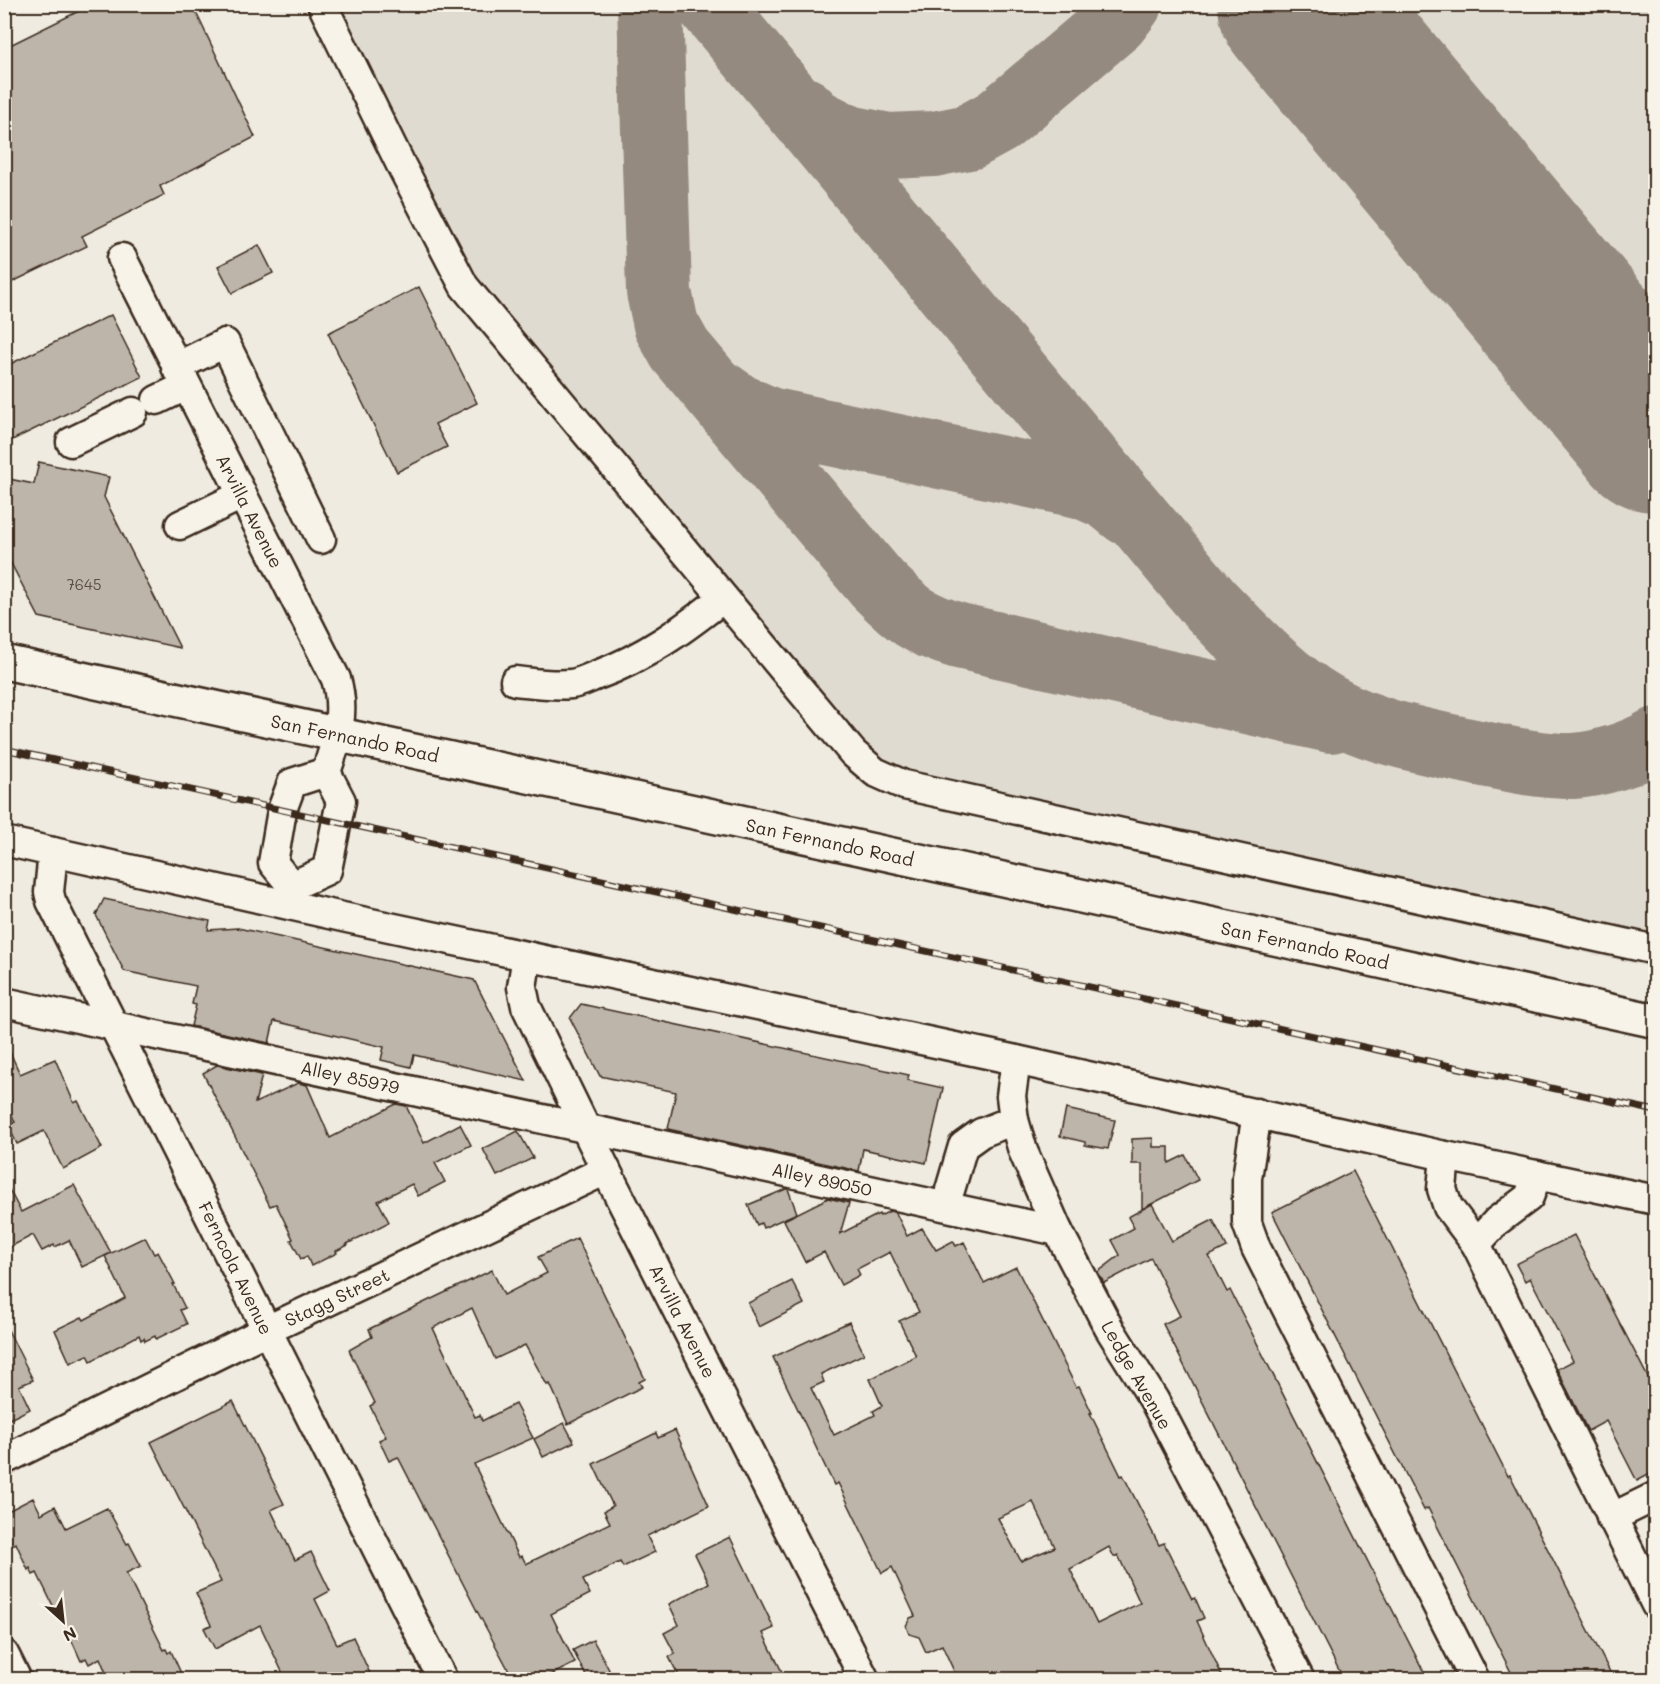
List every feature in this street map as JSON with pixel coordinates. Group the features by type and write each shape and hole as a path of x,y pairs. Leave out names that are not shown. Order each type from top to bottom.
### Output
{"main road":[{"name":"San Fernando Road","path":"4,662 1656,1021"}],"street":[{"path":"322,4 402,167 464,286 853,753 875,772 903,785 1656,950"},
{"name":"Arvilla Avenue","path":"122,258 336,679 340,693 339,734 326,772"},
{"path":"71,442 145,406 225,342 321,539"},
{"path":"180,525 242,495"},
{"path":"515,681 549,685 573,684 613,669 664,642 723,598"},
{"path":"326,772 341,801 327,870 290,895 273,863 282,810 292,783 326,772"},
{"path":"4,841 290,895 527,956 1656,1200"},
{"name":"Ferncola Avenue","path":"53,852 49,892 51,901 443,1680"},
{"name":"Arvilla Avenue","path":"527,956 522,987 526,1006 606,1170 865,1680"},
{"name":"Alley 85979","path":"4,1002 585,1128"},
{"name":"Ledge Avenue","path":"1016,1060 1011,1096 1014,1120 1023,1151 1058,1231 1109,1328 1154,1400 1300,1680"},
{"path":"1257,1113 1247,1178 1247,1223 1256,1248 1475,1680"},
{"path":"950,1190 963,1146 981,1133 1014,1120"},
{"name":"Alley 89050","path":"585,1128 1058,1231"},
{"path":"1445,1156 1442,1189 1448,1207 1476,1244 1656,1605"},
{"name":"Stagg Street","path":"4,1460 267,1330 606,1170"},
{"path":"1476,1244 1497,1221 1529,1197 1537,1175"},
{"path":"1611,1518 1656,1496"},
{"path":"4,1654 17,1680"}],"shaded area":[{"path":"305,5 1655,5 1655,968 909,803 852,775 836,759 812,724 447,283"}],"building":[{"path":"93,4 192,4 255,137 160,186 164,195 82,236 87,246 4,286 4,48"},
{"path":"259,245 273,273 232,293 218,266"},
{"path":"419,287 477,403 435,424 447,447 397,472 328,333"},
{"path":"111,315 142,377 4,444 4,367"},
{"path":"39,462 109,477 104,497 180,648 39,617 4,550 4,478 34,484"},
{"path":"104,899 210,921 208,930 238,928 474,980 526,1081 414,1055 411,1067 381,1060 384,1047 274,1021 269,1043 191,1026 196,1005 192,1004 196,986 124,971 96,915"},
{"path":"581,1004 909,1075 907,1080 943,1088 926,1163 863,1149 859,1171 668,1129 676,1092 600,1076 570,1018"},
{"path":"4,1039 20,1074 55,1059 74,1103 78,1101 102,1148 63,1169 44,1131 17,1144 8,1125 15,1122 4,1098"},
{"path":"217,1065 262,1075 255,1103 298,1083 307,1085 330,1138 396,1104 406,1106 424,1143 460,1124 471,1145 435,1163 445,1182 418,1196 412,1184 378,1201 389,1222 311,1266 307,1256 301,1259 276,1204 270,1206 203,1073"},
{"path":"1066,1109 1115,1120 1108,1149 1085,1145 1085,1142 1060,1136"},
{"path":"518,1131 533,1158 497,1176 483,1149"},
{"path":"1153,1138 1153,1147 1169,1147 1169,1163 1185,1155 1198,1180 1142,1209 1142,1164 1132,1164 1132,1139"},
{"path":"1353,1171 1614,1680 1515,1680 1428,1508 1424,1510 1272,1212"},
{"path":"4,1180 21,1212 74,1185 111,1253 82,1267 69,1240 42,1251 33,1235 4,1250"},
{"path":"788,1189 797,1213 763,1228 761,1223 757,1225 748,1205"},
{"path":"828,1198 849,1203 840,1234 879,1214 880,1216 890,1211 896,1213 907,1236 922,1228 936,1250 953,1241 956,1246 964,1242 984,1283 1016,1267 1076,1387 1079,1386 1121,1476 1123,1475 1159,1545 1164,1543 1192,1599 1195,1598 1204,1618 1197,1621 1224,1680 958,1680 942,1645 926,1652 919,1637 909,1634 906,1626 910,1618 915,1616 892,1567 882,1573 838,1483 834,1485 773,1357 849,1322 864,1354 821,1374 824,1382 811,1388 834,1435 875,1415 873,1411 882,1406 870,1379 916,1356 899,1321 919,1312 890,1252 857,1269 860,1275 841,1285 824,1252 805,1262 784,1220","holes":["1033,1502 1055,1547 1021,1561 998,1518","1109,1547 1114,1557 1118,1555 1140,1603 1097,1624 1070,1569"]},
{"path":"1152,1204 1172,1241 1213,1220 1227,1247 1209,1256 1227,1292 1230,1290 1428,1680 1344,1680 1163,1324 1180,1316 1151,1258 1104,1283 1098,1272 1120,1255 1112,1240 1134,1228 1128,1217"},
{"path":"1574,1235 1656,1393 1656,1471 1637,1481 1606,1421 1588,1431 1557,1369 1573,1361 1530,1278 1525,1281 1516,1264"},
{"path":"145,1237 154,1254 158,1252 175,1284 173,1284 185,1308 180,1310 187,1324 156,1339 155,1336 145,1341 144,1338 141,1340 139,1335 91,1361 88,1355 70,1363 55,1330 82,1317 84,1320 125,1298 105,1256"},
{"path":"577,1238 645,1379 639,1382 642,1387 568,1424 550,1384 547,1385 525,1345 495,1359 472,1308 433,1328 475,1417 480,1415 482,1421 515,1404 533,1438 474,1464 519,1557 522,1556 526,1564 610,1523 604,1511 613,1506 593,1464 656,1433 658,1438 675,1430 709,1506 647,1536 655,1552 623,1567 620,1562 583,1580 590,1594 551,1614 575,1663 541,1680 514,1680 398,1457 389,1461 379,1440 386,1437 370,1406 375,1403 349,1350 372,1337 369,1329 492,1270 504,1295 547,1273 538,1257"},
{"path":"792,1281 804,1304 759,1327 748,1303"},
{"path":"4,1322 33,1380 19,1386 30,1409 10,1419 4,1409"},
{"path":"233,1401 284,1504 271,1510 295,1560 311,1552 330,1591 315,1599 337,1644 353,1637 373,1680 286,1680 260,1625 215,1649 204,1628 211,1625 196,1593 221,1582 151,1442"},
{"path":"564,1423 574,1442 543,1457 534,1439"},
{"path":"33,1498 41,1514 55,1506 66,1528 107,1508 141,1566 126,1573 164,1650 166,1649 168,1653 171,1651 184,1680 109,1680 100,1658 89,1664 86,1658 81,1661 37,1573 33,1575 30,1568 28,1570 16,1543 11,1546 4,1533 4,1513"},
{"path":"730,1537 774,1628 763,1633 786,1680 681,1680 669,1657 675,1654 664,1633 679,1625 669,1604 709,1583 695,1554"},
{"path":"593,1640 614,1680 588,1680 573,1650"}],"taxiway":[{"path":"650,4 659,292 666,325 680,350 877,584 914,617 933,627 959,636 1331,720"},
{"path":"709,4 1209,603 1296,686 1328,707 1367,725 1448,747 1534,763 1573,766 1604,761 1627,754 1656,740"},
{"path":"804,110 815,121 849,138 889,146 934,144 969,137 998,121 1116,21 1129,4"},
{"path":"1278,4 1338,49"},
{"path":"1573,330 1621,357 1656,366"},
{"path":"721,394 738,406 769,420 1083,486 1108,497 1128,513"}],"runway":[{"path":"1301,4 1656,429"}],"railway":[{"path":"4,749 1656,1111"}]}
